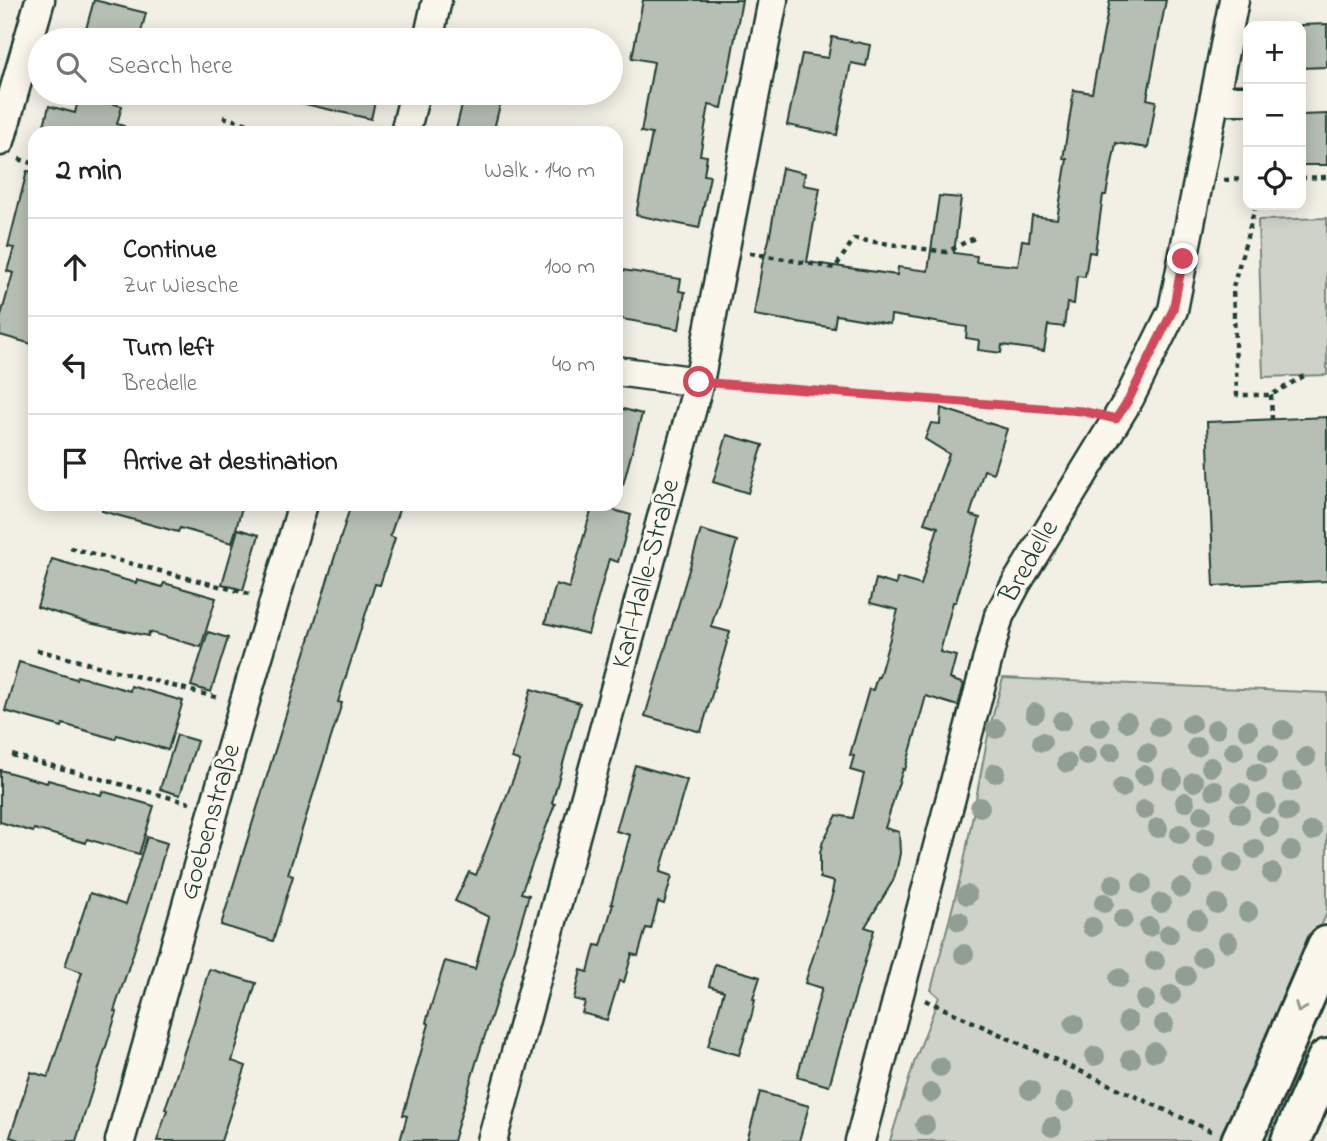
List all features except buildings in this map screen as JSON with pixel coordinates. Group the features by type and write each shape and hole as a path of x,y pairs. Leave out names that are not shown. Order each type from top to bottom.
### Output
{"highway":[{"path":"1231,1138 1265,1090 1327,946"},
{"path":"1292,1141 1327,1059"}],"street":[{"path":"32,28 40,0"},
{"path":"431,28 437,0"},
{"name":"Karl-Halle-Straße","path":"492,1141 699,382 773,0"},
{"name":"Bredelle","path":"860,1141 999,616 1129,399 1173,310 1234,0"},
{"path":"0,141 28,42"},
{"path":"1215,100 1243,100"},
{"path":"407,126 412,105"},
{"path":"623,373 699,382"},
{"name":"Goebenstraße","path":"120,1141 301,511"}],"path":[{"path":"223,117 256,126"},
{"path":"1306,178 1327,177"},
{"path":"1237,180 1243,179"},
{"path":"1255,210 1233,286 1237,395 1271,395 1304,376"},
{"path":"725,248 835,268 854,239 946,252 975,239"},
{"path":"699,382 1082,411 1116,419"},
{"path":"1271,395 1272,419"},
{"path":"70,548 275,601"},
{"path":"37,650 244,704"},
{"path":"12,755 214,809"},
{"path":"901,988 1087,1075 1231,1138"}],"shaded area":[{"path":"1327,218 1327,375 1263,377 1258,220"},
{"path":"1003,678 1327,693 1327,913 1223,1141 890,1141 914,1063 939,997 931,990 963,867 989,730"},
{"path":"1295,1057 1305,1060 1269,1141 1256,1141"}],"route":[{"path":"699,382 1082,411 1116,419 1129,399 1173,310 1183,259"}]}
